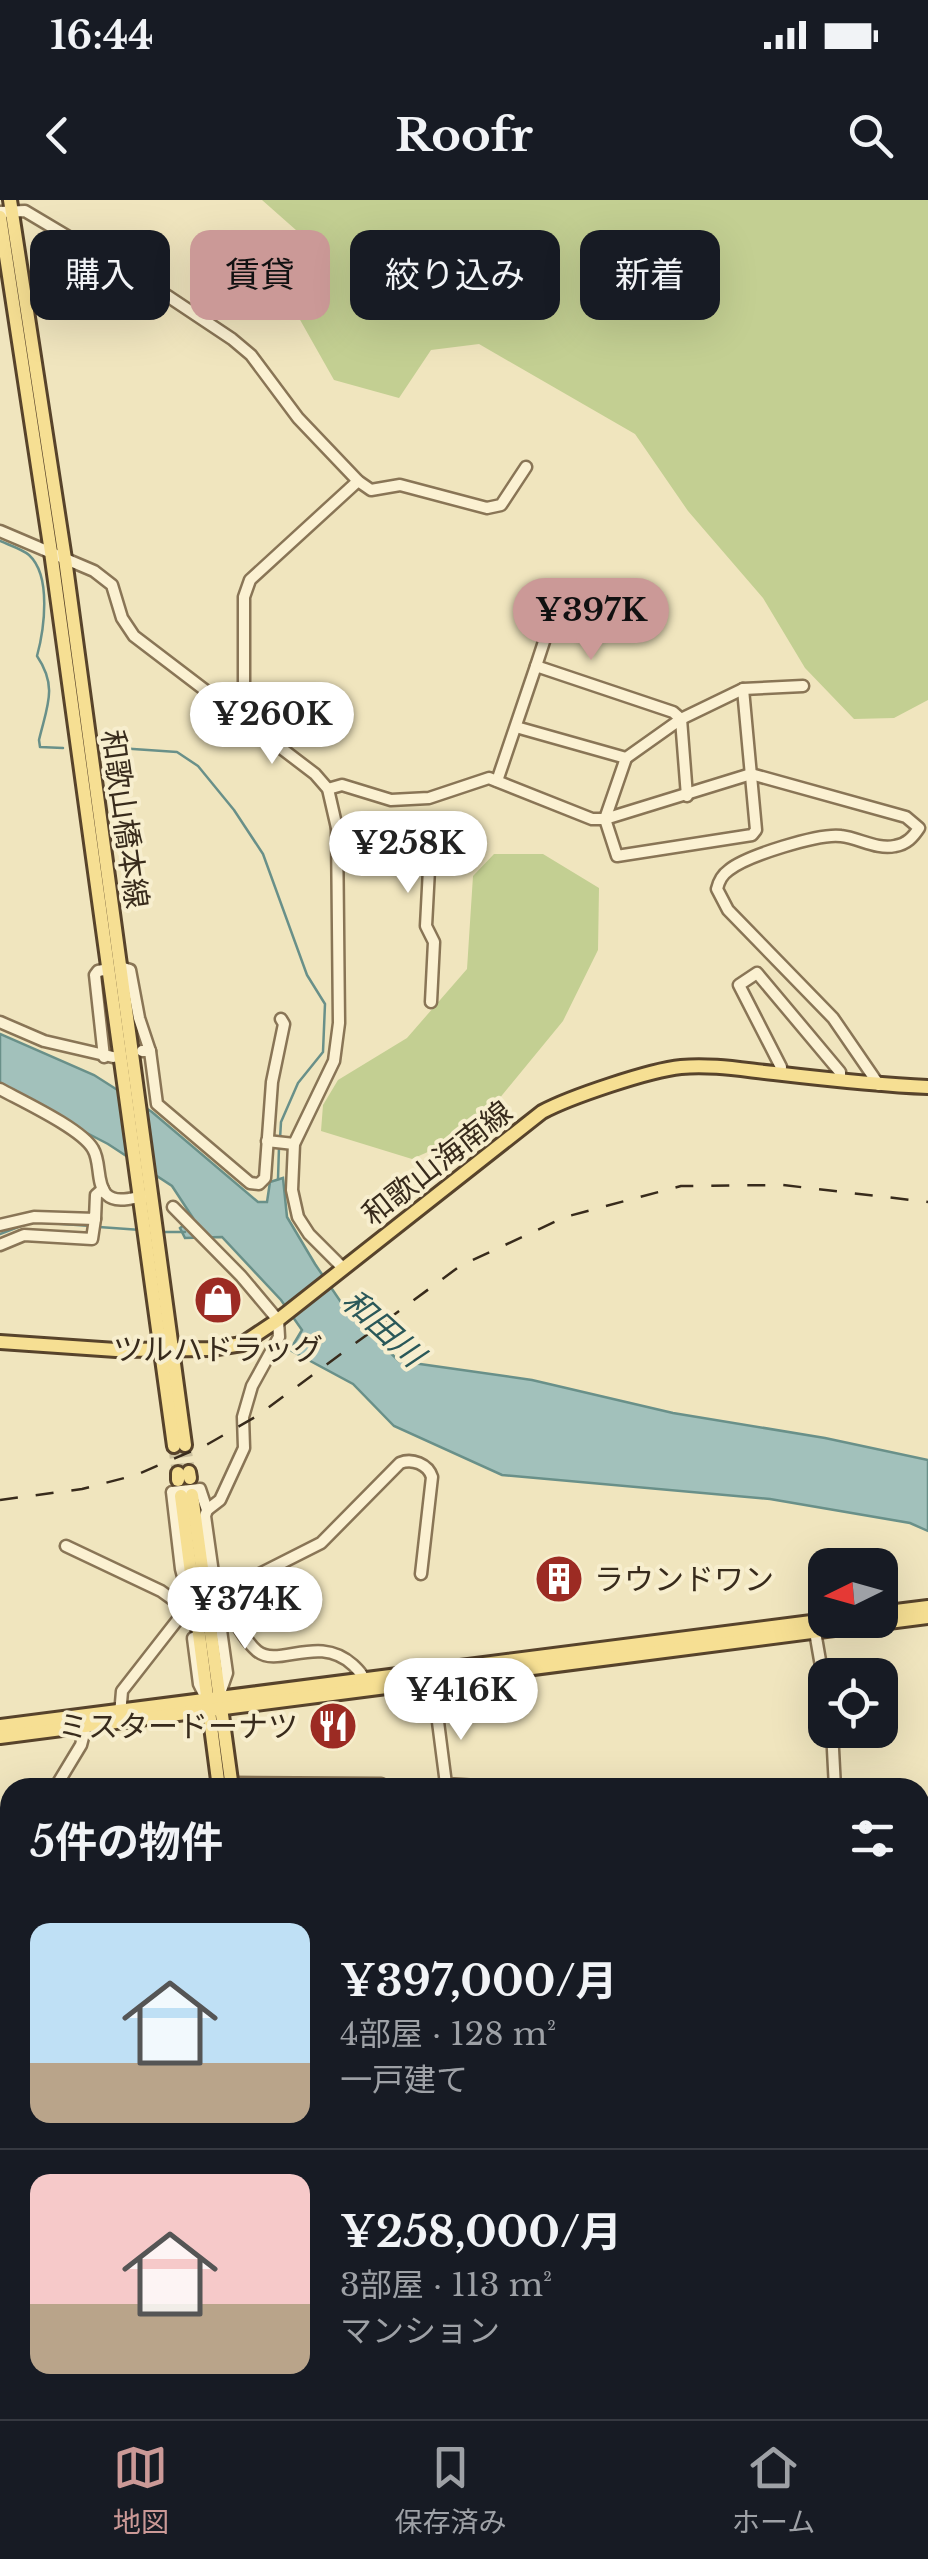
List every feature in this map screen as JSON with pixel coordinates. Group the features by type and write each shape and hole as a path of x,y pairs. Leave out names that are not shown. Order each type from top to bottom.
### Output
{"main road":[{"name":"和歌山橋本線","path":"6,210 51,552 148,1195 180,1445"},
{"name":"和歌山橋本線","path":"6,210 65,559 115,968"},
{"name":"和歌山海南線","path":"0,1342 167,1349 242,1344 542,1112 680,1067 928,1087"},
{"name":"和歌山橋本線","path":"132,1089 138,1182 148,1195"},
{"path":"186,1496 226,1778"},
{"path":"898,1611 928,1607"},
{"path":"898,1619 928,1617"},
{"path":"0,1726 120,1720 808,1626"},
{"path":"0,1737 87,1721"}],"street":[{"path":"6,210 25,211 166,295 232,340 251,355 298,418 371,490 400,485 487,508 501,505 526,467"},
{"path":"244,720 244,597 250,580 358,481"},
{"path":"0,531 94,572 112,585 122,618 134,636 314,774 328,789 337,828 339,1023 334,1061 280,1143 259,1184 250,1183 157,1104 130,970 115,968 95,975 108,1057 44,1041 0,1022"},
{"path":"497,780 555,608 528,598"},
{"path":"536,666 673,712 681,720 687,796"},
{"path":"742,689 756,830 752,836 617,856 605,819 626,758 681,720 742,689 803,686"},
{"path":"516,727 626,758"},
{"path":"328,789 342,785 392,800 428,798 489,778 592,819 605,819 751,774 906,817 918,828 913,838 898,846 884,847 840,835 804,840 732,866 720,878 717,889 728,910 832,1018 879,1086"},
{"path":"337,828 367,851 429,869 426,926 434,942 431,1002"},
{"path":"780,1074 781,1067 739,985 758,973 840,1072 840,1081"},
{"path":"281,1019 284,1024 276,1054 280,1143 298,1217 338,1272"},
{"path":"0,1089 89,1142 98,1160 102,1189 117,1200 148,1195"},
{"path":"0,1244 24,1234 92,1239 96,1195 102,1189"},
{"path":"173,1207 280,1318 280,1336 252,1386 243,1416 244,1448 220,1500 205,1516 227,1672 214,1705"},
{"path":"0,1224 34,1217 94,1218"},
{"path":"218,1597 321,1543 406,1461 426,1468 432,1477 421,1574"},
{"path":"208,1510 200,1489 172,1492 199,1684 214,1705"},
{"path":"66,1546 161,1591 188,1609"},
{"path":"218,1597 257,1651 268,1656 324,1649 340,1653 362,1674 364,1685"},
{"path":"120,1720 122,1691 188,1609"},
{"path":"433,1676 445,1778"},
{"path":"62,1778 81,1745 87,1721"},
{"path":"833,1748 835,1778"}],"green space":[{"path":"262,200 928,200 928,700 894,718 854,719 805,668 763,598 688,511 635,434 479,344 431,350 399,398 334,380 300,320 330,320 330,230 296,230"},
{"path":"494,854 543,854 599,888 598,950 563,1021 485,1116 450,1142 412,1159 321,1131 323,1105 338,1080 407,1038 467,969 473,876"}],"water":[{"path":"0,1034 94,1075 152,1112 258,1202 267,1202 270,1182 283,1178 287,1217 315,1264 349,1314 399,1361 532,1380 673,1413 928,1460 928,1531 910,1523 770,1499 502,1475 394,1426 353,1384 290,1350 302,1330 281,1300 222,1237 185,1238 180,1228 193,1218 172,1186 108,1144 0,1088"}],"waterway":[{"path":"0,541 29,555 41,576 44,618 37,656 47,677 49,697 39,740 40,747 63,748"},
{"path":"104,747 177,752 198,766 263,854 307,975 325,1004 323,1052 298,1083 281,1122 280,1139"},
{"path":"278,1179 279,1147"},
{"path":"34,1222 91,1226"},
{"path":"0,1234 26,1224"},
{"path":"99,1227 141,1230"},
{"path":"164,1232 185,1232"}],"tunnel":[{"path":"185,1445 189,1472"},
{"path":"174,1446 178,1473"}],"railway":[{"path":"0,1500 82,1489 136,1475 208,1444 257,1416 460,1266 565,1217 681,1186 783,1185 928,1202"}],"place":[{"name":"ツルハドラッグ","path":"218,1300"},
{"name":"ラウンドワン","path":"559,1579"},
{"name":"ミスタードーナツ","path":"333,1726"}],"water label":[{"name":"和田川","path":"383,1328"}]}
